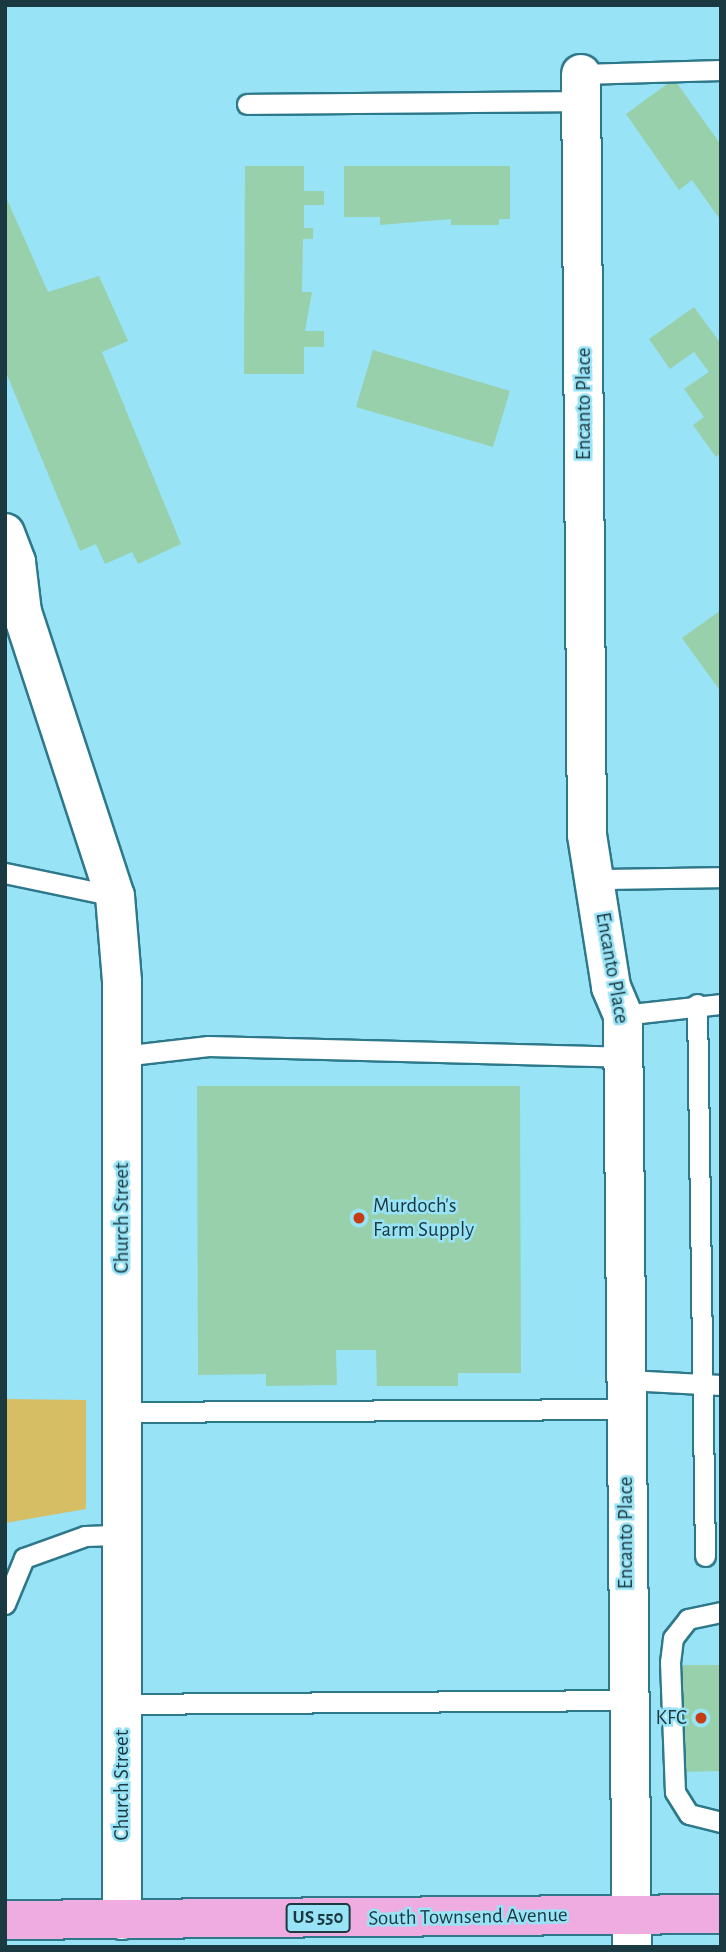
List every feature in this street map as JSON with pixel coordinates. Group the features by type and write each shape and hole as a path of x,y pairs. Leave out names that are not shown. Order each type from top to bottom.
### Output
{"highway":[{"name":"South Townsend Avenue","path":"5,1920 632,1931 721,1914"}],"street":[{"name":"Encanto Place","path":"581,88 587,835 598,879 611,987 623,1015 627,1700 632,1931"},
{"name":"Church Street","path":"5,533 16,562 22,611 115,896 122,1056 122,1920"}],"lane":[{"path":"247,104 581,88 721,70"},
{"path":"5,873 115,896"},
{"path":"598,879 721,877"},
{"path":"623,1015 697,1004 721,1004"},
{"path":"697,1004 712,1385 705,1556"},
{"path":"122,1056 208,1046 624,1057"},
{"path":"122,1412 626,1395 712,1385"},
{"path":"5,1604 8,1578 24,1558 85,1536 122,1535"},
{"path":"721,1612 688,1619 673,1638 670,1662 675,1792 689,1814 721,1822"},
{"path":"122,1704 627,1700"}],"shaded area":[{"path":"5,1399 86,1400 86,1509 5,1523"}],"building":[{"path":"674,79 721,145 721,221 692,180 679,190 626,114"},
{"path":"245,166 304,166 304,191 324,191 324,205 304,205 304,228 313,228 313,239 303,239 302,292 312,292 305,331 324,331 324,347 304,347 304,374 244,374"},
{"path":"344,166 510,166 510,219 499,219 499,225 451,225 451,219 380,225 380,217 344,217"},
{"path":"5,195 48,292 99,276 128,341 102,352 181,544 138,564 132,552 105,564 96,544 80,551 5,370"},
{"path":"694,307 721,344 721,453 716,457 693,425 704,417 684,389 709,372 694,352 670,369 649,339"},
{"path":"373,350 510,391 493,447 356,407"},
{"path":"721,610 721,692 682,638"},
{"name":"Murdoch's Farm Supply","path":"197,1086 520,1086 521,1373 458,1373 458,1386 377,1386 376,1350 336,1350 337,1385 266,1386 266,1374 198,1375"},
{"name":"KFC","path":"680,1665 721,1665 721,1771 682,1772"}],"place":[{"name":"Murdoch's Farm Supply","path":"359,1218"},
{"name":"KFC","path":"701,1718"}]}
